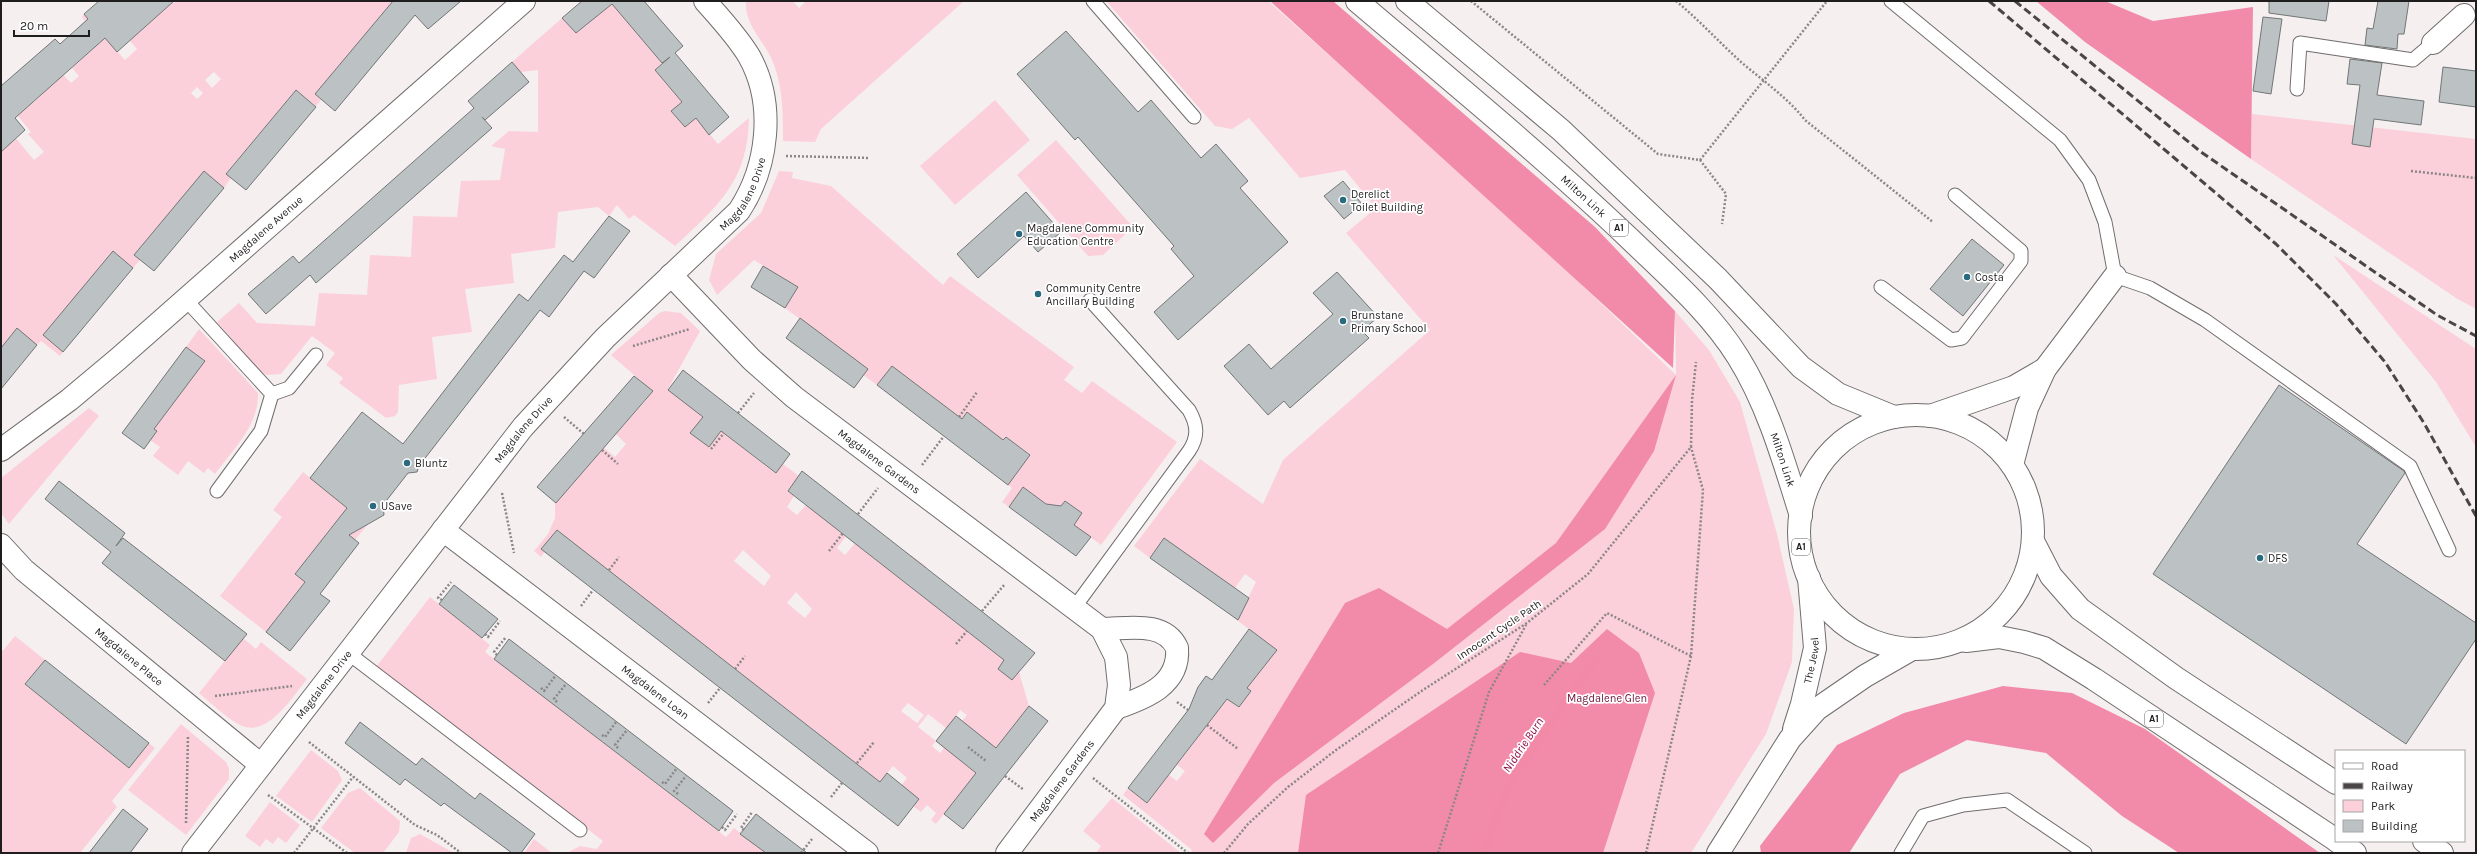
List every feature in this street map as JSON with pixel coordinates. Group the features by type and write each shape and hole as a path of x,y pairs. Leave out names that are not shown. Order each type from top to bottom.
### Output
{"street":[{"name":"Magdalene Avenue","path":"1,450 69,400 186,300 524,1"},
{"name":"Milton Link","path":"1357,1 1566,178 1711,320 1738,357 1752,382 1772,430 1801,516"},
{"name":"A1","path":"1407,1 1561,130 1718,279 1801,367 1838,394 1894,417"},
{"name":"Magdalene Drive","path":"196,849 496,461 550,396 604,338 739,211 751,193 762,155 765,138 765,118 754,67 743,47 707,2"},
{"path":"2433,43 2466,10"},
{"name":"Magdalene Gardens","path":"671,275 709,316 773,378 900,477 1102,629 1116,657 1119,685 1116,708 1007,853"},
{"path":"2012,466 2027,408 2045,370 2115,276"},
{"path":"1930,416 2014,387 2045,370"},
{"name":"A1","path":"1957,642 1982,629 2000,614 2016,594 2031,558 2033,541 2033,522 2027,495 2012,466 1996,446 1975,431 1951,421 1930,416 1894,417 1875,423 1855,432 1835,448 1812,480 1801,516 1799,534 1802,558 1809,578 1820,600 1839,620 1869,640 1888,646 1912,649 1930,648 1957,642 1999,637 2044,648 2094,679 2335,840"},
{"name":"Magdalene Loan","path":"443,530 867,853"},
{"name":"A1","path":"2033,541 2051,576 2080,610 2176,678 2335,782"},
{"name":"Magdalene Place","path":"1,545 24,570 196,713 255,773"},
{"name":"The Jewel","path":"1790,739 1802,704 1815,648 1814,620 1809,578"},
{"path":"1102,629 1150,628 1164,634 1177,648 1175,668 1160,688 1149,696 1116,708"},
{"name":"The Jewel","path":"1718,853 1790,739 1825,702 1912,649"},
{"name":"A1","path":"2338,842 2355,853"},
{"path":"2426,842 2442,853"}],"lane":[{"path":"1093,1 1194,117"},
{"path":"1891,1 2060,140 2089,180 2105,222 2115,276 2150,288 2205,320 2410,466 2449,550"},
{"path":"2297,89 2300,43 2412,60 2433,43"},
{"path":"1881,287 1951,340 1962,338 2021,262 2020,251 1955,195"},
{"path":"186,300 272,394"},
{"path":"1074,608 1194,445 1197,435 1196,422 1189,410 1090,300"},
{"path":"272,394 289,388 316,355"},
{"path":"217,491 261,431 272,394"},
{"path":"348,654 580,830"},
{"path":"1901,853 1923,816 1963,805 2007,800 2085,853"}],"path":[{"path":"1471,1 1658,154 1700,160 1726,194 1722,224"},
{"path":"1676,1 1702,22 1741,62 1765,80 1794,106 1805,120 1933,222"},
{"path":"1700,160 1716,138 1765,80 1827,1"},
{"path":"762,155 870,158"},
{"path":"2411,171 2476,178"},
{"path":"604,338 617,350 696,328 709,316"},
{"path":"1646,853 1691,656 1703,490 1691,447 1692,400 1696,362"},
{"path":"959,417 977,392"},
{"path":"711,449 724,433"},
{"path":"858,514 944,436"},
{"name":"Innocent Cycle Path","path":"1224,853 1248,824 1288,787 1336,750 1416,694 1527,623 1588,574 1691,447"},
{"path":"602,450 618,464"},
{"path":"496,461 516,564 506,578"},
{"path":"829,551 843,533"},
{"path":"609,570 619,557"},
{"path":"982,611 1019,566"},
{"path":"442,600 438,598 450,582"},
{"path":"1544,685 1607,613 1691,656"},
{"path":"485,634 488,636 500,621"},
{"path":"1438,853 1489,692 1527,623"},
{"path":"956,644 967,631"},
{"path":"497,655 494,652 506,637"},
{"path":"735,669 745,656"},
{"path":"541,688 544,691 556,675"},
{"path":"557,702 554,699 566,684"},
{"path":"196,849 186,835 188,729 203,697 302,685 315,695"},
{"path":"602,735 605,737 616,722"},
{"path":"1207,725 1238,749"},
{"path":"290,727 415,825 437,835 461,853"},
{"path":"618,748 615,745 627,730"},
{"path":"857,763 874,742"},
{"path":"968,747 986,761"},
{"path":"1075,764 1188,853"},
{"path":"662,782 665,784 677,768"},
{"path":"255,773 313,829 347,853"},
{"path":"678,794 674,791 686,776"},
{"path":"294,853 353,777"},
{"path":"744,830 740,828 752,812"},
{"path":"722,827 725,830 737,814"}],"green space":[{"path":"172,1 174,3 177,1 408,1 391,4 315,94 321,100 316,106 296,90 226,173 231,178 224,188 169,213 134,255 140,260 133,268 113,252 43,335 63,352 60,356 41,341 37,345 17,329 1,348 1,151 4,124 34,160 44,152 28,134 31,132 1,96 1,93 33,103 43,94 43,53 71,83 79,76 72,68 94,48 77,29 85,21 82,17 84,14 125,60 137,49 123,33 140,31","holes":["214,72 221,79 212,88 205,80","197,87 203,93 197,99 191,93"]},
{"path":"582,1 610,1 662,63 655,70 682,102 671,111 685,127 696,118 718,144 749,118 747,140 743,159 728,191 717,205 675,246 634,215 629,219 617,205 609,216 598,207 558,212 555,248 511,254 514,283 465,289 472,332 432,337 437,379 399,385 398,412 395,416 386,418 339,383 343,378 326,365 335,353 312,336 281,374 266,375 259,370 217,322 239,303 257,323 315,326 319,293 367,295 370,255 411,257 413,216 457,217 461,181 500,180 505,149 491,146 509,131 538,132 538,70 521,72 512,62 562,18 576,33 588,24 574,8"},
{"path":"746,1 793,1 799,8 806,1 964,1 821,129 815,142 783,141 782,102 777,74 770,57 748,18"},
{"name":"Magdalene Glen","path":"1106,1 1268,1 1500,207 1676,375 1675,311 1709,350 1740,402 1777,534 1794,609 1792,662 1766,734 1691,853 1190,853 1192,850 1123,795 1128,788 1147,803 1169,775 1177,781 1185,771 1177,765 1227,699 1239,707 1251,691 1240,683 1277,650 1234,618 1248,598 1256,582 1245,574 1235,588 1164,538 1150,558 1134,546 1200,459 1263,504 1283,460 1430,330 1346,233 1376,208 1345,170 1300,178 1249,118 1232,129 1215,126"},
{"path":"1270,1 1333,1 1595,227 1675,311 1673,368"},
{"path":"2036,1 2105,1 2153,21 2253,7 2251,159 2085,42"},
{"path":"995,100 1030,140 955,205 920,166"},
{"path":"2252,114 2476,139 2476,309 2456,298 2251,159"},
{"path":"1056,140 1133,227 1103,255 1088,256 1017,175"},
{"path":"779,171 793,172 792,178 831,186 943,285 950,276 1074,367 1064,380 1082,393 1092,381 1177,442 1101,545 1074,525 1082,513 1065,501 1057,512 1023,487 1009,507 1002,502 1012,488 1005,483 1012,473 1015,475 1030,454 1006,437 998,447 976,419 967,412 962,419 892,366 877,385 863,375 868,369 785,308 798,287 754,260 717,295 709,280 716,254 761,213"},
{"path":"2333,255 2476,349 2476,447 2436,382"},
{"path":"665,311 681,313 700,331 668,389 703,417 691,433 709,447 721,431 775,473 783,464 799,476 788,491 794,496 787,507 797,515 806,505 846,536 837,548 845,555 855,543 896,574 911,555 927,567 912,586 1004,660 998,669 1014,668 1019,672 1029,706 996,748 973,753 964,764 976,773 936,824 931,820 936,813 927,805 921,812 895,793 907,778 893,766 880,782 805,723 790,742 776,731 790,712 682,628 667,647 648,632 663,613 557,530 542,549 545,551 541,557 534,551 548,534 555,518 555,503 604,448 615,457 626,444 616,434 646,400 649,388 611,355 659,313","holes":["743,550 771,576 764,586 734,561","796,592 812,609 805,618 787,603","908,703 924,715 917,723 901,711","960,710 967,715 962,721 956,716","928,714 946,728 936,741 918,727","936,741 944,748 940,753 932,746"]},
{"path":"199,329 258,393 257,405 250,426 244,436 215,474 208,468 204,473 188,461 178,475 153,456 160,447 150,440 157,432 154,429 205,361 186,347"},
{"path":"1676,375 1654,451 1605,529 1433,664 1274,783 1213,843 1204,834 1345,603 1379,588 1447,629 1556,543"},
{"path":"89,408 99,416 9,524 1,513 1,478"},
{"path":"303,472 368,524 355,540 334,524 295,574 305,581 266,632 220,596 282,517 273,510"},
{"path":"430,597 490,645 485,652 726,837 734,828 766,853 567,853 580,846 597,849 603,841 376,667"},
{"name":"Magdalene Glen","path":"1607,629 1639,653 1655,693 1603,853 1298,853 1306,795 1520,652 1571,663"},
{"path":"15,636 45,660 25,684 129,768 149,743 155,748 112,801 117,807 80,853 1,853 1,653"},
{"path":"243,638 256,649 261,642 307,679 278,714 259,727 248,728 238,724 199,693"},
{"path":"2003,686 2072,693 2145,729 2320,853 2179,853 2122,816 2046,753 1967,740 1900,774 1849,853 1761,853 1760,846 1837,745 1904,713"},
{"path":"181,724 226,762 229,769 229,779 186,835 128,790"},
{"path":"311,750 338,771 342,780 312,822 276,796"},
{"path":"360,788 400,821 399,832 383,853 355,853 321,828 348,793"},
{"path":"1112,798 1181,853 1096,853 1101,846 1083,831"},
{"path":"270,802 300,825 286,843 278,837 273,844 266,839 260,847 245,836"},
{"path":"420,834 454,853 406,853 411,838"},
{"path":"534,839 552,853 524,853"}],"building":[{"path":"99,1 174,1 117,52 105,38 15,118 25,130 1,152 1,86 55,39 60,44 88,19 84,14"},
{"path":"393,1 461,1 428,29 415,15 335,111 315,94"},
{"path":"582,1 644,1 683,46 675,53 729,117 709,135 696,118 685,127 671,111 682,102 655,70 670,57 662,63 612,4 576,33 562,18"},
{"path":"2269,1 2329,1 2326,21 2269,13"},
{"path":"2378,1 2409,1 2404,34 2398,34 2397,49 2365,45 2367,28 2373,29"},
{"path":"2263,17 2282,19 2271,94 2253,91"},
{"path":"1066,31 1138,112 1151,100 1201,158 1216,144 1248,181 1240,188 1288,242 1178,340 1154,312 1194,276 1171,249 1174,246 1078,137 1075,140 1017,74"},
{"path":"2350,59 2382,63 2377,95 2424,101 2421,125 2374,119 2370,147 2352,144 2360,85 2347,84"},
{"path":"512,62 529,82 485,120 482,117 492,128 316,283 310,275 266,314 248,294 293,256 299,263 474,108 468,101"},
{"path":"2443,67 2476,71 2476,107 2439,102"},
{"path":"296,90 316,107 246,190 226,174"},
{"path":"204,171 224,188 154,271 134,255"},
{"name":"Derelict Toilet Building","path":"1343,181 1362,204 1344,219 1324,196"},
{"name":"Magdalene Community Education Centre","path":"1026,192 1061,232 1038,252 1024,236 978,278 957,254"},
{"path":"609,216 630,231 594,278 584,271 549,317 540,310 419,466 417,472 408,473 383,505 384,515 349,535 359,543 320,594 330,601 290,651 266,632 305,582 295,574 347,508 310,478 362,412 403,444 519,294 528,301 564,255 573,262"},
{"name":"Costa","path":"1972,239 2004,265 1963,316 1930,289"},
{"path":"113,251 133,268 63,352 43,335"},
{"path":"763,266 798,287 785,308 751,287"},
{"path":"1337,272 1378,317 1362,331 1369,338 1290,408 1284,401 1268,415 1224,366 1249,344 1271,369 1333,314 1313,293"},
{"path":"800,318 868,369 854,388 786,338"},
{"path":"17,328 37,345 1,389 1,348"},
{"path":"186,347 205,361 154,429 157,431 144,449 122,433"},
{"path":"892,366 962,419 967,412 1003,440 1006,437 1030,455 1008,485 877,385"},
{"path":"683,370 790,454 776,473 721,431 709,447 690,433 703,417 668,390"},
{"path":"634,376 653,391 556,503 537,487"},
{"path":"2279,385 2404,471 2405,473 2357,544 2476,623 2476,639 2406,744 2153,574"},
{"path":"802,471 1035,653 1012,680 998,669 1004,660 788,491"},
{"path":"59,481 125,533 116,546 123,538 247,634 225,661 102,563 111,552 45,499"},
{"path":"1023,487 1046,504 1061,506 1065,501 1082,513 1074,525 1091,537 1076,556 1009,507"},
{"path":"557,530 880,782 887,773 919,799 898,826 541,549"},
{"path":"1164,538 1249,598 1238,620 1150,558"},
{"path":"454,585 498,619 482,638 439,604"},
{"path":"1249,629 1277,650 1247,688 1251,691 1239,707 1227,699 1147,803 1128,788 1189,709 1198,687 1206,676 1212,680"},
{"path":"509,639 733,811 719,831 494,659"},
{"path":"45,660 149,743 129,768 25,684"},
{"path":"1029,706 1048,721 963,829 944,814 976,773 936,741 956,716 996,748"},
{"path":"360,722 416,765 422,758 475,799 480,793 535,834 521,853 512,853 444,803 441,806 405,779 400,785 345,743"},
{"path":"123,809 148,829 130,853 89,853"},
{"path":"756,814 807,853 766,853 740,834"}],"waterway":[{"name":"Niddrie Burn","path":"1485,853 1499,809 1518,770 1597,658"}],"railway":[{"path":"1989,1 2276,244 2336,304 2385,362 2424,423 2476,516"},
{"path":"2015,1 2201,152 2437,315 2476,336"}],"place":[{"name":"Derelict Toilet Building","path":"1343,200"},
{"name":"Magdalene Community Education Centre","path":"1019,234"},
{"name":"Costa","path":"1967,277"},
{"name":"Community Centre Ancillary Building","path":"1038,294"},
{"name":"Brunstane Primary School","path":"1343,321"},
{"name":"Bluntz","path":"407,463"},
{"name":"USave","path":"373,506"},
{"name":"DFS","path":"2260,558"}]}
